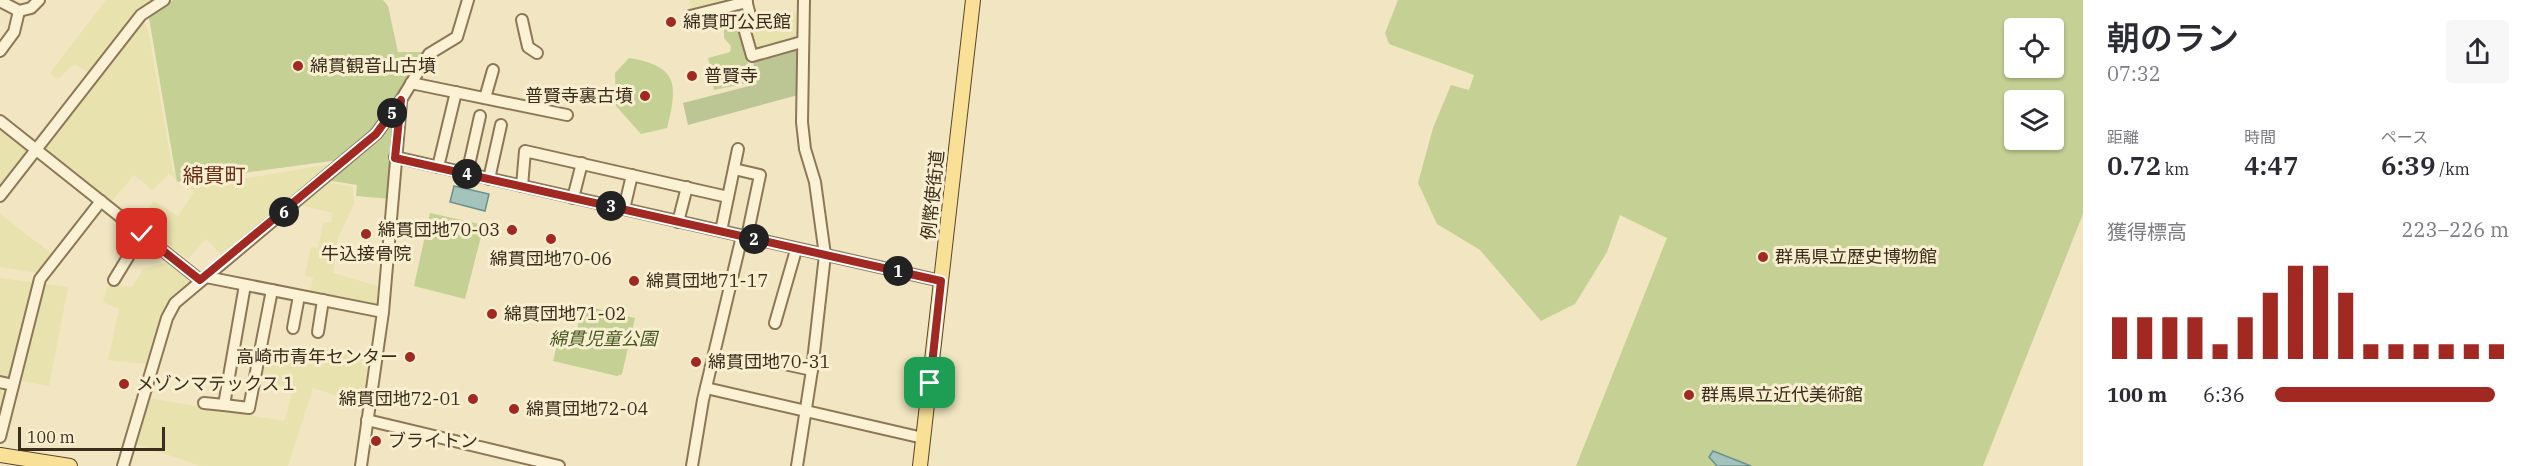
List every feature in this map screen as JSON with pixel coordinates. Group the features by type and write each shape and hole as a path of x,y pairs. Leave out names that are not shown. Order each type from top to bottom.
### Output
{"main road":[{"name":"例幣使街道","path":"920,466 973,0"},
{"path":"0,455 70,466"}],"street":[{"path":"0,1 19,11 31,8 39,0"},
{"path":"0,196 141,15 164,0"},
{"path":"123,466 167,318 175,303 376,134 401,100 429,54 457,37 462,28 468,0"},
{"path":"797,466 812,370 825,255 815,182 805,149 803,131 804,0"},
{"path":"690,16 747,1 752,22 744,28 752,56 802,42"},
{"path":"0,51 14,32 19,11"},
{"path":"522,20 528,46 537,52"},
{"path":"485,98 493,70"},
{"path":"411,83 567,115"},
{"path":"438,167 456,92"},
{"path":"361,466 383,312 401,100"},
{"path":"467,174 480,116"},
{"path":"0,121 142,234 203,279 383,312"},
{"path":"489,179 501,125"},
{"path":"722,231 738,149"},
{"path":"522,186 525,151 728,197"},
{"path":"395,158 941,281"},
{"path":"573,198 582,163"},
{"path":"692,466 706,388 760,175 734,169"},
{"path":"624,209 632,175"},
{"path":"678,222 687,187"},
{"path":"0,437 40,279 101,201"},
{"path":"114,280 142,234"},
{"path":"775,323 796,250"},
{"path":"224,405 245,285"},
{"path":"204,404 249,408 272,290"},
{"path":"293,328 299,296"},
{"path":"318,332 323,300"},
{"path":"766,360 812,370"},
{"path":"0,382 13,385"},
{"path":"706,388 923,438"},
{"path":"367,420 511,460 558,466"}],"shaded area":[{"path":"106,0 155,0 139,11 148,30 173,171 194,187 331,164 316,180 353,187 354,204 338,238 333,273 381,287 380,307 310,294 313,278 305,275 311,247 318,248 323,223 331,222 332,213 289,202 222,256 206,239 188,259 137,223 154,201 178,216 194,192 169,174 152,190 134,175 112,201 44,150 92,88 87,71 74,64 58,79 50,73"},
{"path":"689,0 724,0 691,8"},
{"path":"797,12 799,39 755,49 749,29"},
{"path":"0,126 31,150 0,188"},
{"path":"0,214 52,254 37,273 0,267"},
{"path":"171,261 192,279 170,301 154,337 146,364 108,360 119,309 103,302 108,285 132,287 143,269"},
{"path":"0,278 68,287 49,386 11,379 0,417"},
{"path":"327,347 371,355 361,404 313,388 288,466 201,466 133,443 148,398 284,421 293,390 261,377 267,349 316,356"}],"green space":[{"path":"173,0 383,0 388,6 398,52 424,52 398,94 391,199 356,196 357,185 326,180 339,160 177,182 149,18"},
{"path":"1398,0 2083,0 2083,214 1983,466 1576,466 1667,238 1620,215 1607,252 1575,304 1541,321 1480,250 1437,224 1418,183 1433,128 1451,85 1469,90 1474,75 1389,44 1385,33"},
{"path":"739,24 752,82 714,90 708,58 730,52 731,46 724,38 724,26"},
{"path":"798,48 798,95 688,125 683,103 757,84 753,61"},
{"path":"629,58 657,66 670,79 673,100 667,128 641,134 616,106 615,73"},
{"path":"430,213 484,225 465,299 414,286"},
{"name":"綿貫児童公園","path":"582,305 635,318 622,374 617,376 553,361 560,332 576,336"}],"water":[{"path":"454,186 489,194 485,211 450,202"},
{"path":"1713,451 1751,466 1717,466 1709,457"}],"place":[{"name":"綿貫町公民館","path":"671,22"},
{"name":"綿貫観音山古墳","path":"298,66"},
{"name":"普賢寺","path":"692,76"},
{"name":"普賢寺裏古墳","path":"645,96"},
{"name":"綿貫団地70-03","path":"512,230"},
{"name":"牛込接骨院","path":"366,234"},
{"name":"綿貫団地70-06","path":"551,239"},
{"name":"群馬県立歴史博物館","path":"1763,257"},
{"name":"綿貫団地71-17","path":"634,281"},
{"name":"綿貫団地71-02","path":"492,314"},
{"name":"高崎市青年センター","path":"410,357"},
{"name":"綿貫団地70-31","path":"696,362"},
{"name":"メゾンマテックス１","path":"124,384"},
{"name":"群馬県立近代美術館","path":"1689,395"},
{"name":"綿貫団地72-01","path":"473,399"},
{"name":"綿貫団地72-04","path":"514,409"},
{"name":"ブライトン","path":"376,441"}],"district":[{"name":"綿貫町","path":"214,176"}],"route":[{"path":"142,234 200,280 206,277 376,134 401,100 395,158 941,281 930,383"}]}
